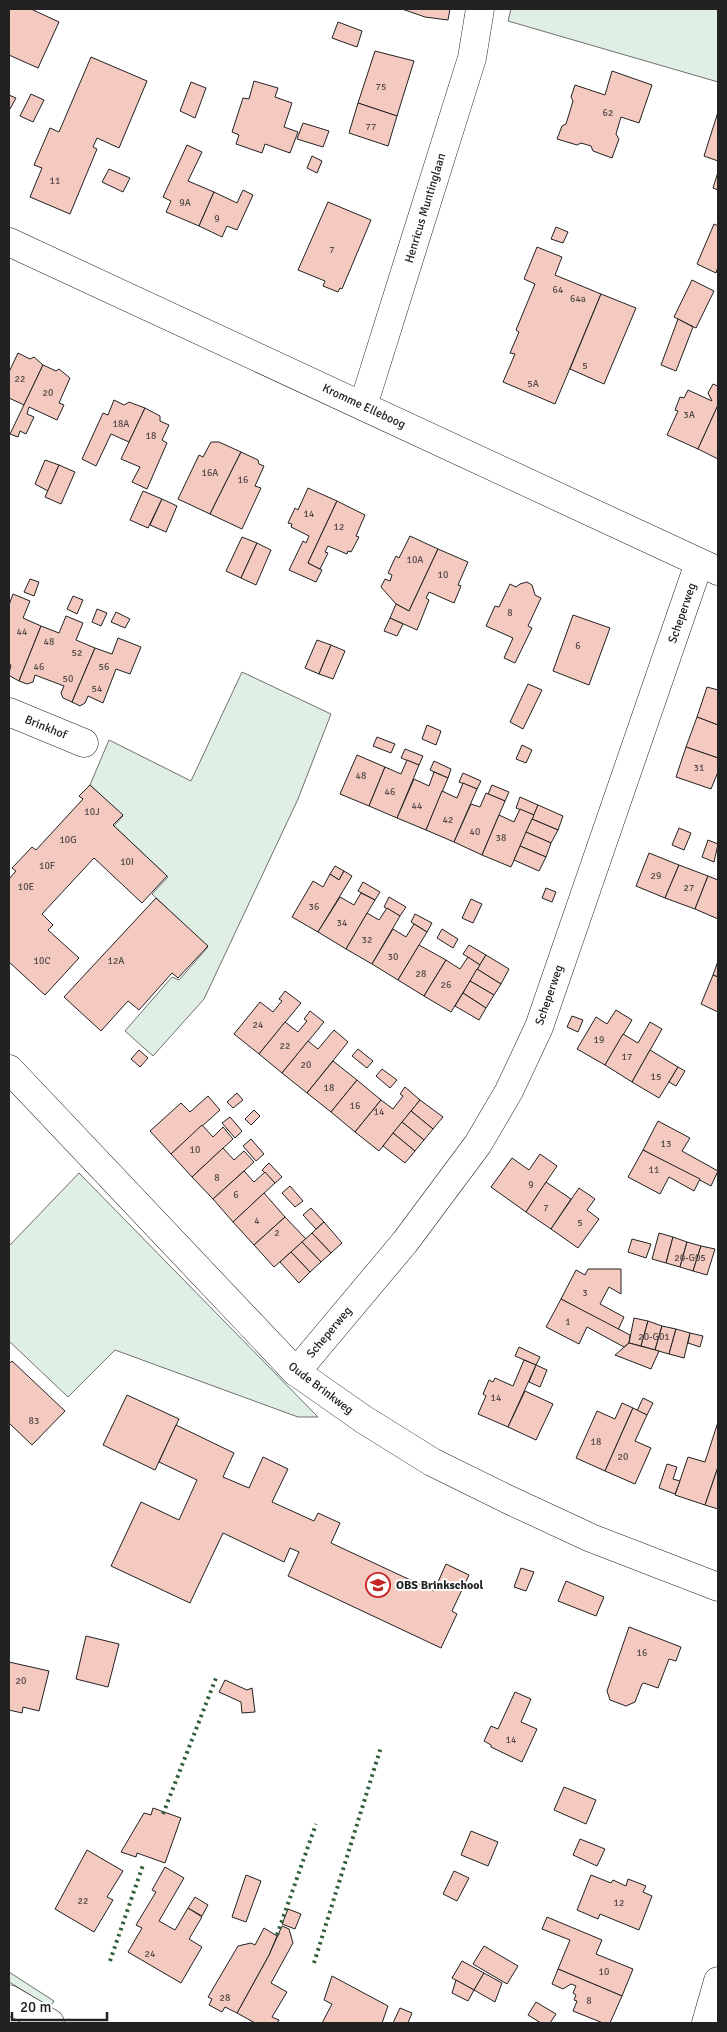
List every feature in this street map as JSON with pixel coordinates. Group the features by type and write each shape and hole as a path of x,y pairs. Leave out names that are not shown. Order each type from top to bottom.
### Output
{"street":[{"name":"Henricus Muntinglaan","path":"363,406 472,58 480,9"},
{"name":"Kromme Elleboog","path":"9,242 709,567"},
{"name":"Scheperweg","path":"296,1372 405,1242 478,1144 509,1090 539,1027 709,567"},
{"name":"Brinkhof","path":"9,712 84,743"},
{"name":"Oude Brinkweg","path":"9,1069 296,1372 363,1419 441,1466 591,1538 718,1586"},
{"path":"706,2023 718,1981"},
{"path":"9,1998 50,2023"}],"green space":[{"path":"511,9 718,9 718,82 508,21"},
{"path":"242,672 331,714 298,799 204,999 153,1056 125,1031 172,977 179,980 208,947 152,894 168,877 114,826 123,816 90,785 109,740 191,781"},
{"path":"79,1173 318,1417 298,1417 115,1350 68,1397 9,1341 9,1246"},
{"path":"9,1972 54,2001 50,2007 9,1982"}],"building":[{"path":"9,9 31,9 59,22 38,68 9,55"},
{"path":"402,9 450,9 448,20 425,17"},
{"path":"338,22 362,31 357,47 332,38"},
{"path":"375,51 414,61 397,116 358,103"},
{"path":"91,57 147,81 119,148 97,138 93,147 97,149 70,214 30,197 42,168 34,165 50,128 59,132"},
{"path":"612,71 652,85 639,123 621,117 616,134 619,139 612,158 593,151 591,146 581,143 577,145 557,139 562,126 566,124 573,101 571,97 575,85 605,95"},
{"path":"254,81 278,88 275,97 292,103 284,127 298,132 290,153 265,144 262,153 236,144 239,135 232,132 243,98 249,99"},
{"path":"191,82 206,88 195,118 180,111"},
{"path":"31,94 44,100 33,122 20,116"},
{"path":"9,95 16,98 10,109 9,108"},
{"path":"358,103 397,116 388,146 349,133"},
{"path":"718,112 718,161 704,156"},
{"path":"303,123 329,131 323,147 297,139"},
{"path":"187,145 202,152 188,181 214,192 199,226 166,212 171,201 163,197"},
{"path":"312,156 322,161 317,173 307,168"},
{"path":"109,169 130,178 123,192 102,182"},
{"path":"718,172 718,190 713,188"},
{"path":"243,190 253,195 237,230 227,226 222,237 199,226 214,192 237,203"},
{"path":"328,202 371,220 342,289 340,288 338,292 323,286 325,281 298,270"},
{"path":"714,224 718,226 718,267 716,273 697,264"},
{"path":"556,227 568,232 563,243 551,239"},
{"path":"537,247 562,257 555,275 601,294 555,404 503,382 515,354 510,353 519,332 516,330 535,284 524,279"},
{"path":"692,280 714,291 696,328 674,317"},
{"path":"601,294 636,308 604,384 570,369"},
{"path":"678,319 693,327 676,371 661,365"},
{"path":"18,353 30,359 34,357 43,365 24,405 9,398 9,372"},
{"path":"43,365 56,371 59,369 70,378 59,403 64,405 57,420 29,407 27,414 34,417 26,434 20,431 18,437 10,434"},
{"path":"713,384 718,386 718,405 698,449 667,435 678,411 675,410 680,397 684,398 688,390 712,401 708,393"},
{"path":"114,400 124,405 129,402 145,408 129,442 111,434 96,466 82,459 103,413 108,415"},
{"path":"718,405 718,459 698,449"},
{"path":"145,408 160,416 160,421 169,425 162,440 167,443 147,489 132,482 140,467 121,459"},
{"path":"211,442 219,442 241,452 210,514 178,499 199,455 203,457"},
{"path":"241,452 258,460 259,464 264,466 255,486 261,488 242,529 210,514"},
{"path":"45,460 59,465 48,491 35,484"},
{"path":"59,465 75,472 61,504 45,497"},
{"path":"308,488 337,501 308,563 322,570 316,582 289,570 303,541 306,543 309,536 291,527 292,524 288,523 295,508 298,510"},
{"path":"143,491 162,499 148,528 130,520"},
{"path":"162,499 177,506 166,532 150,525"},
{"path":"337,501 365,515 356,536 359,537 351,552 348,551 347,554 328,546 325,552 328,553 320,569 308,563"},
{"path":"410,536 438,549 409,611 396,604 381,587 385,579 390,581 392,575 388,573 396,556 399,558"},
{"path":"242,537 257,543 241,578 226,571"},
{"path":"257,543 271,550 256,585 241,578"},
{"path":"438,549 468,562 458,585 461,586 454,603 429,592 426,598 429,600 417,630 390,618 396,604 409,611"},
{"path":"30,579 39,582 34,596 24,592"},
{"path":"527,582 532,585 535,595 541,598 528,626 532,628 515,663 504,658 513,638 486,626 495,606 499,607 510,584 516,587"},
{"path":"13,594 30,601 23,618 41,626 19,681 10,676 9,673 11,665 9,664 9,605"},
{"path":"73,596 83,600 77,614 67,609"},
{"path":"97,609 107,613 101,626 92,622"},
{"path":"116,612 130,619 125,628 111,622"},
{"path":"573,615 610,628 589,685 553,671"},
{"path":"66,616 83,623 76,640 95,648 72,702 63,698 61,693 64,686 35,675 33,682 27,684 19,681 41,626 59,633"},
{"path":"390,618 403,624 397,636 384,631"},
{"path":"118,638 141,647 130,674 116,669 103,703 88,696 85,703 80,706 72,702 95,648 112,654"},
{"path":"317,640 331,645 319,674 305,668"},
{"path":"331,645 345,651 333,679 319,674"},
{"path":"528,684 542,690 523,729 510,722"},
{"path":"707,687 718,690 718,725 697,717"},
{"path":"697,717 718,725 718,758 686,747"},
{"path":"427,725 441,731 436,745 422,739"},
{"path":"377,737 395,744 391,753 373,746"},
{"path":"522,745 532,750 526,763 516,759"},
{"path":"686,747 718,758 718,772 711,789 676,777"},
{"path":"405,749 423,756 419,765 401,758"},
{"path":"357,755 385,767 369,806 340,794"},
{"path":"407,760 419,765 397,818 369,806 385,767 401,774"},
{"path":"434,761 451,769 448,778 430,770"},
{"path":"434,772 448,778 426,830 397,818 414,779 429,786"},
{"path":"463,773 481,781 477,789 459,782"},
{"path":"463,783 477,789 454,842 426,830 442,791 457,798"},
{"path":"90,785 123,815 113,825 167,876 142,903 94,858 42,914 53,925 48,930 79,958 45,995 9,962 9,879 16,871 12,868 32,847 36,850 83,799 79,796"},
{"path":"492,785 509,792 505,801 488,794"},
{"path":"486,793 505,801 482,855 454,842 471,804 480,807"},
{"path":"520,797 538,805 534,815 516,808"},
{"path":"538,805 563,816 558,830 532,819"},
{"path":"520,809 534,815 511,867 482,855 499,815 514,822"},
{"path":"532,819 558,830 551,843 526,832"},
{"path":"679,828 691,833 684,850 672,845"},
{"path":"526,832 551,843 546,857 520,846"},
{"path":"708,840 718,844 714,862 702,857"},
{"path":"520,846 546,857 539,871 514,860"},
{"path":"649,853 679,865 665,898 636,886"},
{"path":"679,865 708,876 695,909 665,898"},
{"path":"335,866 344,871 339,880 330,874"},
{"path":"344,871 352,876 318,932 292,917 313,881 323,887 330,874 339,880"},
{"path":"708,876 718,880 718,919 695,909"},
{"path":"363,882 380,892 375,900 358,891"},
{"path":"546,888 556,892 552,902 542,898"},
{"path":"361,893 375,900 346,949 318,932 340,897 354,905"},
{"path":"389,897 406,907 400,916 384,907"},
{"path":"156,898 208,946 178,978 172,973 139,1010 128,1001 101,1031 64,997"},
{"path":"471,899 482,904 473,923 462,918"},
{"path":"387,908 400,916 372,964 346,949 367,913 379,920"},
{"path":"415,914 432,923 427,932 411,922"},
{"path":"414,924 427,932 398,980 372,964 393,929 406,937"},
{"path":"442,929 458,939 453,948 437,938"},
{"path":"419,945 446,960 424,996 398,980"},
{"path":"469,945 486,955 480,965 463,954"},
{"path":"486,955 509,969 501,984 477,969"},
{"path":"468,957 480,965 451,1012 424,996 446,960 460,969"},
{"path":"718,961 718,977 713,975"},
{"path":"477,969 501,984 494,995 470,981"},
{"path":"713,975 718,977 718,1012 701,1004"},
{"path":"470,981 494,995 486,1008 463,993"},
{"path":"285,991 301,1003 259,1054 234,1034 260,1002 273,1012 282,1001 279,999"},
{"path":"463,993 486,1008 479,1020 455,1006"},
{"path":"616,1010 632,1020 605,1065 577,1049 596,1017 607,1024"},
{"path":"310,1011 324,1022 282,1073 259,1054 285,1022 298,1032 307,1021 304,1019"},
{"path":"572,1016 583,1020 578,1032 567,1027"},
{"path":"650,1022 662,1029 632,1082 605,1065 623,1034 638,1043"},
{"path":"334,1030 348,1042 307,1093 282,1073 308,1041 318,1049"},
{"path":"358,1049 373,1061 367,1068 352,1056"},
{"path":"139,1050 148,1058 140,1067 131,1059"},
{"path":"650,1050 678,1067 659,1098 632,1082"},
{"path":"333,1061 357,1080 331,1112 307,1093"},
{"path":"678,1067 685,1071 676,1086 669,1082"},
{"path":"382,1069 397,1080 390,1088 376,1076"},
{"path":"357,1080 381,1100 355,1132 331,1112"},
{"path":"405,1087 420,1100 379,1151 355,1132 381,1100 393,1109 403,1096 400,1094"},
{"path":"237,1093 243,1100 233,1108 227,1102"},
{"path":"208,1096 220,1110 171,1154 150,1131 181,1103 190,1112"},
{"path":"420,1100 443,1117 433,1129 411,1111"},
{"path":"254,1110 260,1116 251,1125 245,1119"},
{"path":"411,1111 433,1129 424,1140 402,1122"},
{"path":"230,1117 242,1131 235,1138 222,1123"},
{"path":"658,1121 690,1138 682,1151 718,1171 711,1186 643,1150"},
{"path":"402,1122 424,1140 415,1151 393,1133"},
{"path":"202,1125 213,1137 223,1127 233,1139 192,1177 171,1154"},
{"path":"393,1133 415,1151 405,1163 383,1146"},
{"path":"251,1139 264,1154 256,1161 243,1146"},
{"path":"223,1148 234,1160 244,1151 254,1162 213,1199 192,1177"},
{"path":"643,1150 700,1179 694,1191 669,1177 660,1194 628,1177"},
{"path":"540,1154 557,1166 526,1212 491,1187 512,1158 529,1170"},
{"path":"269,1163 282,1177 275,1183 262,1170"},
{"path":"244,1171 254,1182 265,1172 275,1183 233,1222 213,1199"},
{"path":"546,1182 571,1199 551,1229 526,1212"},
{"path":"290,1186 303,1201 295,1207 282,1193"},
{"path":"579,1188 595,1199 587,1210 599,1219 578,1248 551,1229"},
{"path":"264,1193 285,1217 254,1245 233,1222"},
{"path":"311,1208 324,1222 316,1229 303,1215"},
{"path":"285,1217 306,1239 274,1267 254,1245"},
{"path":"324,1222 342,1243 331,1253 312,1233"},
{"path":"312,1233 331,1253 321,1262 302,1242"},
{"path":"659,1233 673,1237 666,1263 652,1259"},
{"path":"673,1237 687,1242 680,1267 666,1263"},
{"path":"632,1239 651,1244 646,1258 628,1252"},
{"path":"302,1242 321,1262 310,1272 291,1252"},
{"path":"687,1242 701,1246 693,1271 680,1267"},
{"path":"701,1246 715,1249 707,1275 693,1271"},
{"path":"291,1252 310,1272 299,1283 280,1262"},
{"path":"588,1269 621,1269 621,1294 609,1287 600,1304 624,1317 618,1330 561,1299 576,1270 585,1275"},
{"path":"561,1299 630,1335 629,1343 624,1347 587,1327 579,1344 546,1327"},
{"path":"634,1318 648,1321 641,1346 629,1343"},
{"path":"648,1321 662,1326 655,1350 641,1346"},
{"path":"662,1326 676,1329 669,1354 655,1350"},
{"path":"676,1329 690,1333 684,1358 669,1354"},
{"path":"690,1333 703,1336 700,1347 688,1343"},
{"path":"629,1343 659,1351 651,1369 615,1355"},
{"path":"519,1347 540,1357 536,1365 515,1356"},
{"path":"524,1360 536,1365 508,1427 478,1414 486,1396 483,1394 489,1380 493,1382 495,1378 513,1386"},
{"path":"12,1361 65,1411 32,1445 9,1423 9,1364"},
{"path":"536,1365 547,1370 540,1387 529,1382"},
{"path":"525,1391 553,1404 536,1440 508,1427"},
{"path":"127,1395 179,1419 155,1470 103,1445"},
{"path":"643,1398 653,1403 647,1415 637,1411"},
{"path":"622,1403 633,1408 605,1471 576,1458 597,1411 615,1419"},
{"path":"633,1408 647,1415 635,1441 651,1448 635,1484 605,1471"},
{"path":"718,1422 718,1467 705,1505 675,1495 688,1457 705,1462"},
{"path":"176,1425 234,1453 223,1477 249,1488 263,1457 288,1469 272,1502 314,1521 318,1513 340,1523 331,1543 434,1591 446,1564 469,1575 452,1611 457,1614 441,1648 288,1576 299,1552 290,1548 284,1562 223,1533 190,1603 111,1566 141,1502 179,1520 197,1480 159,1462"},
{"path":"667,1464 677,1467 673,1479 680,1481 675,1494 659,1488"},
{"path":"718,1467 718,1509 705,1505"},
{"path":"521,1568 534,1572 526,1591 514,1587"},
{"path":"566,1581 604,1597 596,1616 558,1601"},
{"path":"629,1627 681,1647 676,1661 669,1659 658,1688 642,1684 635,1702 626,1706 610,1700 607,1691"},
{"path":"86,1636 119,1644 108,1687 76,1679"},
{"path":"9,1662 49,1671 39,1711 23,1707 22,1713 9,1710"},
{"path":"225,1680 247,1690 252,1688 255,1712 242,1713 241,1702 219,1692"},
{"path":"515,1692 531,1699 521,1722 537,1729 522,1762 491,1747 491,1745 484,1741 491,1726 498,1729"},
{"path":"564,1787 596,1800 586,1824 554,1810"},
{"path":"153,1808 181,1818 165,1863 137,1853 136,1857 121,1852 144,1813 151,1815"},
{"path":"471,1831 498,1842 488,1866 461,1855"},
{"path":"580,1839 605,1849 597,1866 573,1855"},
{"path":"87,1850 123,1871 107,1897 113,1900 94,1932 55,1909"},
{"path":"165,1867 184,1878 159,1921 175,1930 188,1908 202,1917 189,1939 202,1947 181,1983 128,1952 142,1928 136,1925 156,1892 152,1890"},
{"path":"454,1871 469,1878 457,1901 443,1894"},
{"path":"246,1875 261,1881 246,1922 232,1917"},
{"path":"591,1875 611,1883 613,1880 626,1886 628,1879 646,1886 643,1892 652,1896 639,1930 600,1914 598,1919 577,1910"},
{"path":"195,1897 208,1905 202,1916 188,1908"},
{"path":"288,1909 301,1914 295,1929 282,1924"},
{"path":"547,1917 602,1940 596,1954 633,1969 622,1996 558,1969 570,1940 542,1929"},
{"path":"282,1926 289,1929 293,1943 271,1983 287,1992 272,2017 279,2020 277,2023 255,2023 237,2013 269,1955"},
{"path":"264,1928 277,1936 269,1955 237,2013 225,2007 222,2012 209,2005 212,1999 208,1997 238,1946 251,1943 255,1945"},
{"path":"484,1946 518,1966 507,1984 473,1964"},
{"path":"462,1961 484,1973 474,1990 452,1978"},
{"path":"558,1969 622,1996 610,2023 603,2023 573,2011 577,2001 574,2000 576,1995 573,1993 576,1986 571,1984 563,1989 552,1984"},
{"path":"484,1973 502,1983 495,2002 474,1990"},
{"path":"332,1976 388,2006 382,2023 322,2023 332,2004 324,2000"},
{"path":"456,1980 474,1990 468,2001 452,1993"},
{"path":"536,2002 556,2014 550,2023 541,2023 528,2015"},
{"path":"400,2008 412,2013 408,2023 393,2023"}],"hedge":[{"path":"163,1814 216,1678"},
{"path":"314,1963 381,1747"},
{"path":"277,1935 316,1824"},
{"path":"110,1961 143,1865"}],"place":[{"name":"OBS Brinkschool","path":"378,1585"}]}
